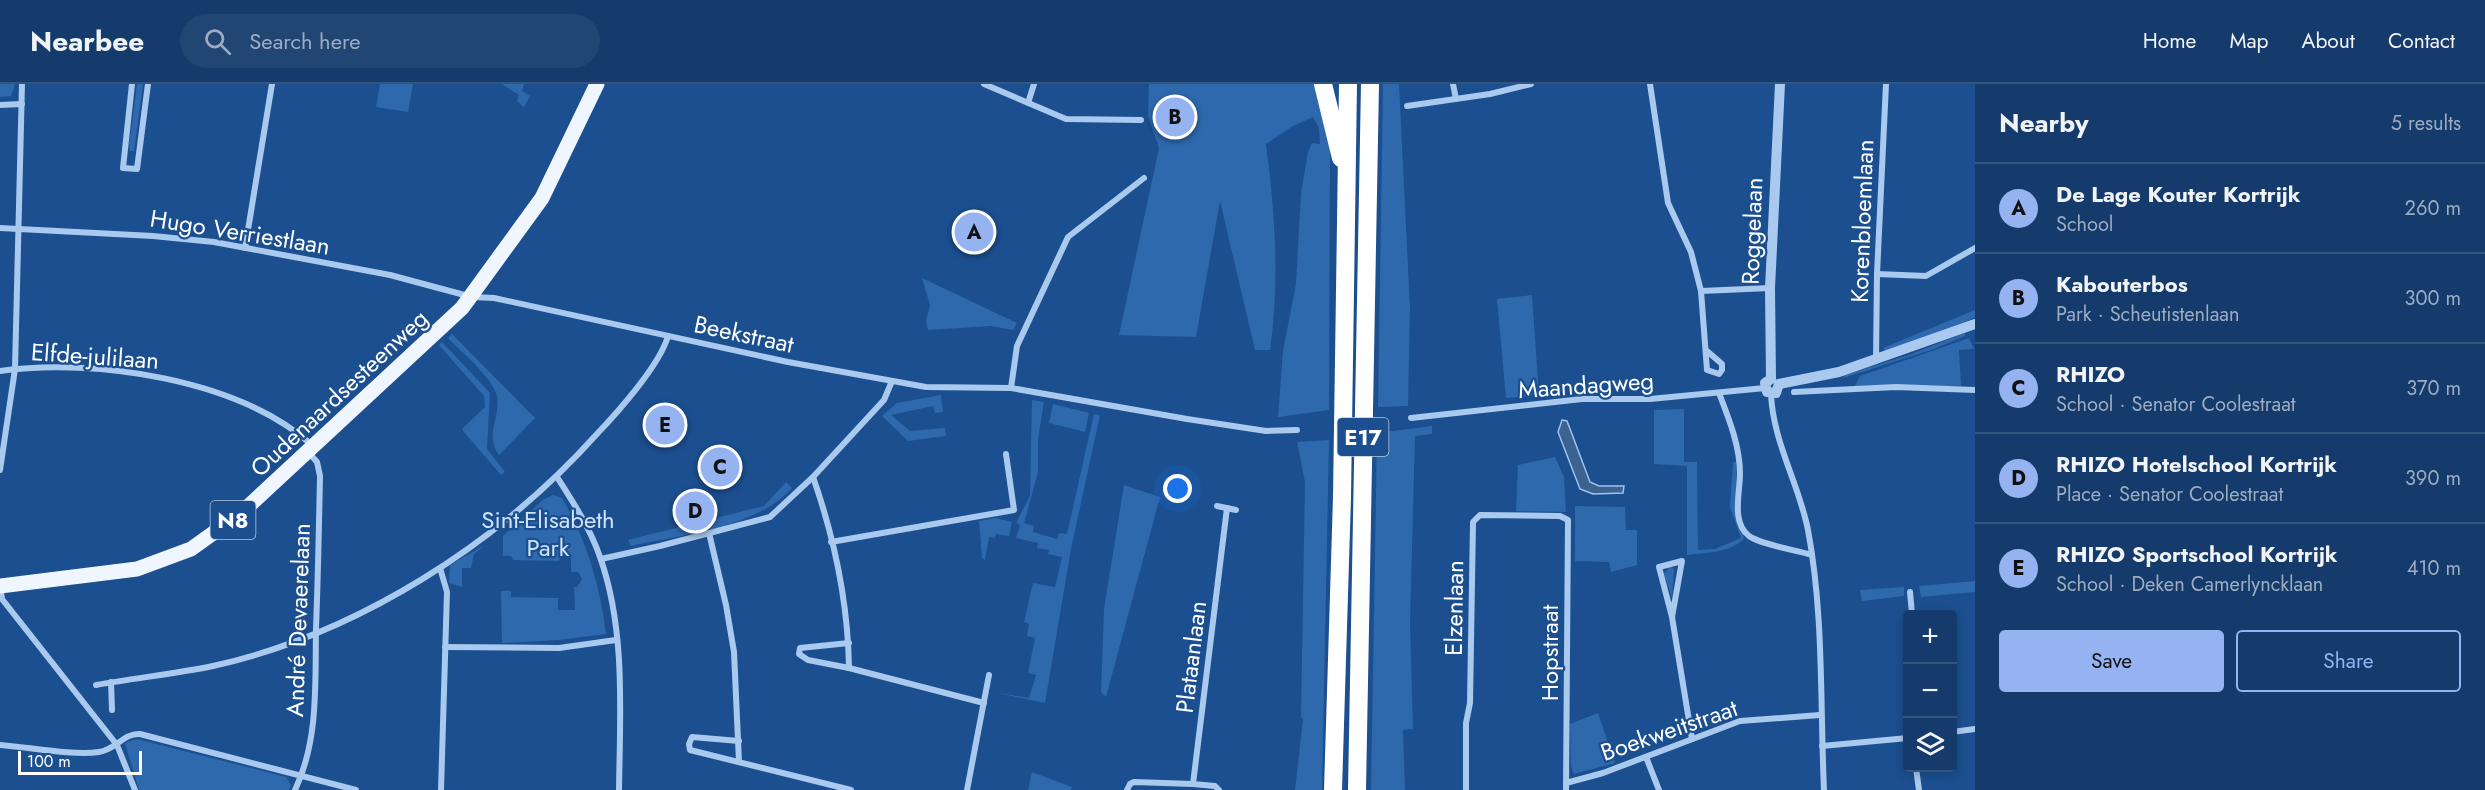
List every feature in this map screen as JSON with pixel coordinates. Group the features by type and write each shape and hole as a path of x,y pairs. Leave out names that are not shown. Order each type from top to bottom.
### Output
{"highway":[{"path":"1323,84 1332,113 1337,146 1347,177"},
{"name":"E17","path":"1333,790 1348,84"},
{"name":"E17","path":"1357,790 1370,84"}],"main road":[{"name":"Oudenaardsesteenweg","path":"0,586 137,569 178,555 222,528 312,450 456,316 542,198 597,84"}],"street":[{"path":"0,470 15,369 22,84"},
{"path":"132,84 123,168 137,169 148,84"},
{"path":"245,248 272,84"},
{"path":"984,84 1073,120 1142,120"},
{"path":"1028,103 1034,84"},
{"path":"1453,84 1456,99"},
{"path":"1407,106 1490,94 1531,84"},
{"path":"1650,84 1668,203 1691,252 1701,291 1707,351"},
{"name":"Roggelaan","path":"1772,386 1770,288 1780,84"},
{"name":"Korenbloemlaan","path":"1876,360 1877,274 1886,84"},
{"path":"0,105 22,104"},
{"path":"1011,388 1017,346 1068,237 1144,178"},
{"name":"Hugo Verriestlaan","path":"0,228 153,236 245,248 390,275 472,297"},
{"path":"1877,274 1926,276 1975,248"},
{"path":"1701,291 1770,288"},
{"name":"Beekstraat","path":"472,297 494,298 668,336 932,388 1011,388 1207,422 1266,430 1297,430"},
{"path":"1824,790 1817,607 1812,555 1808,528 1777,434 1772,386 1839,372 1975,324"},
{"path":"96,685 214,666 316,632 400,591 440,568 511,518 556,477 630,395 654,363 668,336"},
{"name":"Elfde-julilaan","path":"0,371 91,369 154,375 205,388 270,417 296,432 312,450"},
{"path":"1839,372 1843,389"},
{"path":"601,559 770,517 813,477 884,400 892,381"},
{"name":"Maandagweg","path":"1411,418 1582,399 1650,399 1772,386"},
{"path":"1794,392 1917,387 1975,390"},
{"path":"1719,393 1737,447 1740,474 1738,513 1744,529 1754,538 1812,555"},
{"name":"André Devaerelaan","path":"295,790 302,777 315,707 320,476 312,450"},
{"path":"831,542 1014,510 1006,454"},
{"path":"556,477 574,503 601,559 616,640 619,681 619,790"},
{"path":"813,477 841,582 849,643 849,668"},
{"path":"1217,506 1236,510"},
{"name":"Plataanlaan","path":"1193,784 1227,508"},
{"name":"Elzenlaan","path":"1466,790 1473,522 1480,515 1567,517"},
{"name":"Hopstraat","path":"1566,787 1567,517"},
{"path":"709,533 726,605 734,652 739,762"},
{"path":"1672,617 1682,561 1659,567 1672,617 1692,739"},
{"path":"440,568 447,592 441,790"},
{"path":"0,586 2,599 117,745 135,790"},
{"path":"1910,592 1912,610"},
{"path":"446,647 549,648 616,640"},
{"path":"849,643 800,648 799,654 808,660 849,668 984,703"},
{"path":"968,790 989,675"},
{"path":"111,682 112,710"},
{"name":"Boekweitstraat","path":"1566,787 1740,721 1820,715"},
{"path":"1957,731 1975,729"},
{"path":"0,745 96,753 117,745 127,736 140,734 356,790"},
{"path":"739,741 692,737 689,744 690,750 851,790"},
{"path":"1822,746 1903,738"},
{"path":"1646,757 1659,790"},
{"path":"1917,772 1919,790"},
{"path":"821,790 823,782"},
{"path":"1127,790 1134,782 1215,786 1219,790"}],"green space":[{"path":"0,84 15,84 11,96 0,97"},
{"path":"137,84 143,84 134,151 130,151 129,147"},
{"path":"380,84 413,84 408,112 376,107"},
{"path":"502,84 524,84 522,91 530,96 524,107 517,101 519,95"},
{"path":"1149,84 1314,84 1327,124 1330,152 1329,410 1278,417 1283,351 1296,284 1301,193 1308,152 1312,143 1320,144 1319,128 1313,117 1293,126 1266,144 1272,196 1276,273 1270,350 1255,350 1220,201 1196,337 1119,335 1159,148 1148,116"},
{"path":"1383,84 1399,84 1410,308 1408,406 1378,407"},
{"path":"922,278 1017,323 1013,330 991,326 928,330 926,321 930,305"},
{"path":"1532,295 1539,395 1506,398 1497,299"},
{"path":"1975,310 1975,317 1965,322 1890,352 1886,352 1883,348"},
{"path":"1965,333 1965,336 1931,350 1843,378 1845,375 1909,355"},
{"path":"452,334 535,418 499,455 493,440 497,396 483,373 448,338"},
{"path":"1969,338 1974,349 1959,350 1961,386 1855,386 1860,376"},
{"path":"442,342 490,393 487,449 505,472 501,475 463,431 463,428 485,407 484,396 439,345"},
{"path":"941,395 943,412 935,413 933,406 891,415 910,431 945,428 946,436 908,441 882,416 897,403"},
{"path":"1032,400 1044,402 1038,439 1038,472 1024,523 1034,526 1033,532 1057,539 1059,533 1067,534 1094,414 1100,415 1071,549 1045,703 993,692 1029,698 1036,675 1028,673 1035,638 1027,636 1029,624 1024,622 1033,583 1055,587 1062,557 1048,554 1049,550 1037,548 1038,543 1016,538 1020,525 1016,523 1030,496"},
{"path":"1053,404 1089,413 1085,432 1049,423"},
{"path":"1684,409 1684,462 1697,462 1698,550 1715,549 1741,538 1730,507 1733,462 1736,462 1739,522 1744,538 1733,547 1687,555 1687,466 1654,464 1654,410"},
{"path":"1432,426 1432,434 1415,436 1410,624 1413,729 1403,730 1405,790 1371,790 1377,433"},
{"path":"1329,440 1322,790 1295,790 1303,719 1301,717 1305,482 1297,442"},
{"path":"1555,457 1564,477 1566,512 1516,511 1518,465"},
{"path":"786,482 792,488 777,502 739,521 717,528 631,546 628,540 764,506"},
{"path":"1124,485 1160,497 1106,697 1101,692 1104,609"},
{"name":"Sint-Elisabeth Park","path":"553,495 562,498 579,530 596,581 606,634 558,640 502,643 501,591 511,591 511,597 558,598 558,610 575,610 574,587 577,587 582,579 578,572 571,572 571,556 560,556 559,561 513,560 511,556 503,556 503,536 544,499"},
{"path":"1575,506 1625,507 1626,530 1637,530 1637,565 1611,572 1609,562 1575,561"},
{"path":"995,518 1012,522 1009,536 996,534 995,538 989,537 985,560 982,558 979,521"},
{"path":"485,545 474,554 471,568 462,568 462,587 449,583 450,565"},
{"path":"1670,566 1674,569 1672,598 1664,574"},
{"path":"1975,581 1975,592 1921,597 1919,586"},
{"path":"1904,587 1904,596 1862,601 1860,590"},
{"path":"1598,713 1615,763 1574,774 1571,766 1570,724"},
{"path":"137,739 286,777 291,785 289,790 139,790 125,743"},
{"path":"1032,772 1072,787 1071,790 1028,790"}],"shaded area":[{"path":"1562,420 1567,421 1590,482 1599,486 1624,486 1623,493 1593,494 1580,489 1558,432"}],"place":[{"name":"Kabouterbos","path":"1175,117"},
{"name":"De Lage Kouter Kortrijk","path":"974,232"},
{"name":"RHIZO Sportschool Kortrijk","path":"665,425"},
{"name":"RHIZO","path":"720,467"},
{"name":"RHIZO Hotelschool Kortrijk","path":"695,511"}]}
